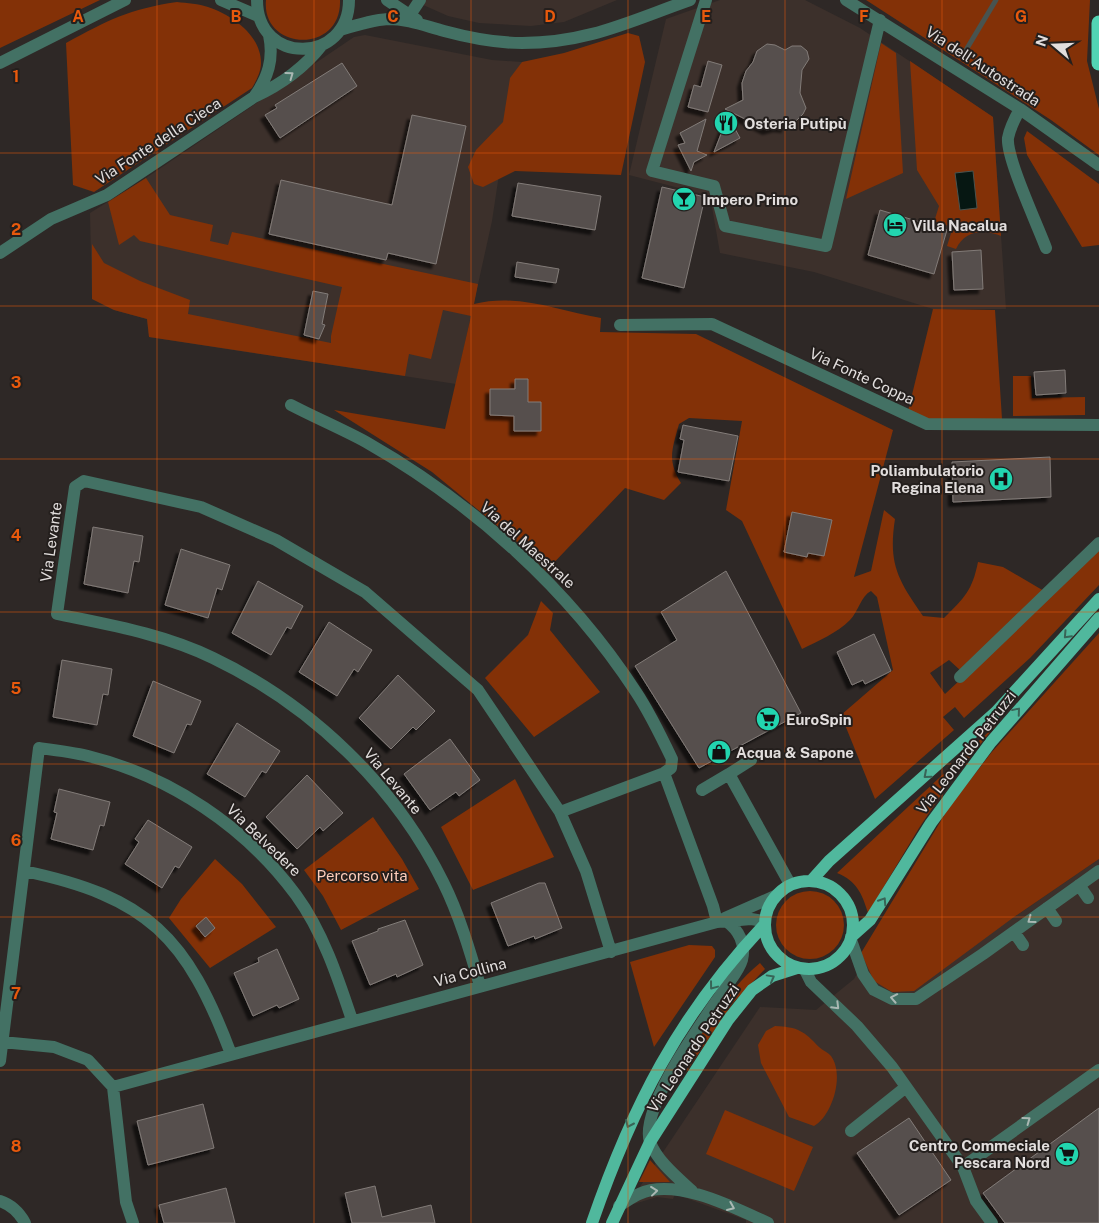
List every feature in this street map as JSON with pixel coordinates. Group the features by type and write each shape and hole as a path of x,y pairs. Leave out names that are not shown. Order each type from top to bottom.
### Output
{"highway":[{"path":"1099,23 1099,63"}],"main road":[{"name":"Via Leonardo Petruzzi","path":"811,881 829,861 988,719 1099,599"},
{"name":"Via Leonardo Petruzzi","path":"851,939 870,920 931,823 991,742 1099,618"},
{"path":"811,881 824,884 836,890 846,900 853,926 851,939 837,959 822,967 801,969 780,960 772,952 767,942 764,923 768,907 775,896 790,884 811,881"},
{"name":"Via Leonardo Petruzzi","path":"592,1223 622,1141 654,1074 686,1021 764,923"},
{"name":"Via Leonardo Petruzzi","path":"612,1223 650,1142 677,1097 740,1003 752,990 772,976 801,969"}],"street":[{"path":"0,63 125,0"},
{"path":"221,0 258,16"},
{"path":"257,0 258,16 269,35 276,41 294,48 313,48 322,45"},
{"path":"340,30 346,20 348,0"},
{"path":"387,0 423,24"},
{"path":"410,16 420,0"},
{"path":"340,30 382,20 406,20 472,38 505,42 568,41 610,30 690,0"},
{"path":"706,0 652,171 714,186 725,226 826,246 880,20"},
{"name":"Via dell'Autostrada","path":"846,0 1020,109 1099,165"},
{"name":"Via Fonte della Cieca","path":"0,253 50,219 107,195 254,97 270,90 309,61 322,45 340,30"},
{"name":"Via Fonte della Cieca","path":"254,97 263,83 269,68 271,46 269,35"},
{"path":"1020,109 1012,124 1008,140 1016,173 1046,248"},
{"name":"Via Fonte Coppa","path":"620,325 712,324 927,424 1099,425"},
{"name":"Via del Maestrale","path":"291,405 366,442 442,490 556,589 603,644 637,693 672,759 671,768 664,773"},
{"name":"Via Levante","path":"480,986 443,883 414,831 375,782 312,718 213,658 133,629 57,614 75,487 84,481 201,507 276,540 364,592 478,690 560,812 586,870 611,952"},
{"path":"960,677 1099,543"},
{"name":"Via Belvedere","path":"0,1061 39,748 87,755 128,768 176,791 224,820 271,865 297,896 318,932 352,1020"},
{"path":"702,790 751,760"},
{"path":"560,812 664,773 714,906 721,921 738,932 743,947"},
{"path":"729,774 790,884"},
{"path":"24,871 94,889 132,908 164,933 188,960 215,1010 231,1054"},
{"path":"851,939 863,974 874,990 892,999 916,999 1099,871"},
{"path":"1079,885 1088,898"},
{"name":"Via Collina","path":"112,1087 352,1020 721,921 775,896"},
{"path":"1047,908 1056,921"},
{"name":"Via Collina","path":"721,921 764,923"},
{"path":"1014,932 1023,944"},
{"name":"Via Leonardo Petruzzi","path":"650,1142 652,1116 662,1089 689,1042 740,964 743,947"},
{"path":"801,969 811,982 857,1026 906,1087 963,1167 976,1202 992,1223"},
{"path":"2,1042 54,1047 88,1060 112,1087 126,1202 133,1223"},
{"path":"963,1167 1099,1070"},
{"path":"851,1131 906,1087"},
{"path":"650,1142 665,1165 692,1191 768,1223"},
{"path":"619,1206 640,1193 650,1191 692,1191"},
{"path":"0,1201 13,1207 20,1213 24,1223"}],"shaded area":[{"path":"412,0 617,0 564,22 531,26 479,23 448,16"},
{"path":"720,0 805,0 860,28 993,117 1006,309 933,309 814,272 720,253 710,196 629,175 666,19"},
{"path":"365,35 492,60 522,62 498,181 492,221 456,384 149,337 147,319 114,310 92,299 90,213 146,178 354,37"},
{"path":"973,171 977,208 960,210 955,173"},
{"path":"1099,859 1099,1223 746,1223 746,1220 675,1194 673,1199 657,1197 627,1206 760,1007 816,1010 854,979 885,925 1014,917"}],"green space":[{"path":"0,0 100,0 0,48"},
{"path":"266,0 340,0 337,18 329,30 316,38 302,40 288,37 276,29 268,17"},
{"path":"866,0 1090,0 1087,61 1099,109 1099,155 1051,120"},
{"path":"177,2 201,5 226,15 251,35 260,53 261,63 257,79 252,88 94,192 73,185 66,43 119,16 145,8"},
{"path":"628,33 639,36 645,62 621,175 515,171 483,187 474,184 468,167 476,150 503,122 510,78 522,62 564,53"},
{"path":"881,43 896,53 903,173 846,199"},
{"path":"910,61 993,117 1001,236 988,232 975,233 964,238 956,249 947,246 953,227 934,222 939,206 917,170"},
{"path":"1027,131 1099,184 1099,245 1082,247 1027,155 1024,138"},
{"path":"146,178 170,215 213,225 210,241 228,245 232,232 478,284 474,304 490,301 522,302 601,318 600,332 696,334 893,430 854,577 871,571 884,510 895,519 893,548 897,571 907,592 923,616 944,618 967,593 978,562 1003,567 1044,591 960,670 949,660 930,673 945,694 1099,550 1099,585 1030,658 964,718 955,707 943,717 954,730 875,799 841,715 893,670 877,597 871,591 868,593 853,617 845,625 802,649 742,521 726,510 742,421 689,418 679,424 674,441 672,461 681,483 664,500 625,488 546,571 522,546 432,472 334,410 445,429 471,316 443,310 431,359 409,354 405,376 149,337 147,319 114,310 92,299 92,244 104,263 140,281 190,300 188,314 331,343 342,287 140,241 134,235 119,245 108,202"},
{"path":"933,309 995,310 1002,419 929,422 908,411"},
{"path":"1013,376 1031,376 1032,398 1085,397 1085,415 1013,416"},
{"path":"541,601 553,613 550,630 600,692 534,737 485,678 528,635"},
{"path":"1099,633 1099,859 1014,917 914,991 892,992 874,981 861,953 948,809 991,753"},
{"path":"996,725 951,780 919,828 868,913 858,889 844,876 837,873"},
{"path":"515,779 554,857 473,890 441,827"},
{"name":"Percorso vita","path":"373,817 402,859 419,889 341,930 323,896 304,870"},
{"path":"215,859 242,884 276,927 210,968 169,918 181,899"},
{"path":"810,891 823,894 834,901 841,912 844,925 841,938 834,949 823,956 810,959 797,956 786,949 779,938 776,925 779,912 786,901 797,894"},
{"path":"689,945 712,946 715,950 715,957 654,1047 630,962"},
{"path":"760,963 765,969 733,1003 686,1072 679,1071 725,1000 747,974"},
{"path":"775,1026 789,1027 805,1034 831,1056 835,1064 837,1084 831,1104 826,1114 814,1126 789,1117 761,1063 758,1045 766,1031"},
{"path":"725,1110 813,1147 794,1191 706,1154"},
{"path":"650,1160 670,1182 639,1182"}],"building":[{"path":"767,44 775,45 785,50 792,46 801,46 807,51 809,59 802,70 800,93 806,108 796,121 786,124 786,128 778,127 767,130 725,109 743,100 742,83 746,71 753,62 757,51"},
{"path":"708,61 722,65 708,112 688,107 694,85 701,87"},
{"path":"342,63 357,86 280,138 265,115 277,108 275,105"},
{"path":"412,115 466,126 436,264 388,253 386,260 269,234 281,180 392,205"},
{"path":"728,116 740,138 714,152"},
{"path":"706,119 697,151 707,155 694,162 691,171 678,145 685,143 680,133"},
{"path":"518,183 601,196 595,230 512,216"},
{"path":"662,187 705,197 684,288 642,278"},
{"path":"880,210 947,230 934,274 868,255"},
{"path":"981,250 983,289 954,290 952,252"},
{"path":"517,262 559,269 556,283 515,277"},
{"path":"313,291 328,294 322,324 325,325 319,339 304,335"},
{"path":"1065,370 1066,393 1036,395 1034,372"},
{"path":"515,379 528,379 528,402 541,402 541,431 514,431 514,416 490,415 490,389 515,389"},
{"path":"683,425 738,436 729,481 678,472 684,440 680,439"},
{"name":"Poliambulatorio Regina Elena","path":"1050,457 1051,497 953,502 952,462"},
{"path":"792,512 832,520 824,556 808,553 807,557 784,552"},
{"path":"93,527 143,536 139,562 134,561 128,593 84,584"},
{"path":"181,549 230,565 222,590 217,588 208,618 165,605"},
{"path":"726,571 801,713 699,768 635,666 677,640 661,612"},
{"path":"258,581 303,606 291,629 287,627 271,655 232,633"},
{"path":"329,622 372,650 358,672 354,669 337,696 299,672"},
{"path":"874,634 891,671 865,684 863,680 852,685 837,652"},
{"path":"62,660 112,669 108,695 103,694 97,725 53,717"},
{"path":"398,675 435,711 416,730 413,727 391,749 359,718"},
{"path":"153,681 201,701 191,725 187,724 174,753 133,736"},
{"path":"237,723 280,751 266,773 262,771 245,797 207,774"},
{"path":"450,739 480,780 459,796 456,792 430,810 404,774"},
{"path":"307,775 343,813 323,831 320,827 297,849 266,817"},
{"path":"59,789 110,802 104,826 100,825 93,850 51,839 57,813 54,812"},
{"path":"148,820 192,847 179,868 175,866 162,888 125,864 139,842 135,839"},
{"path":"539,883 545,883 562,928 535,939 534,936 508,946 491,903"},
{"path":"206,917 215,928 205,937 196,926"},
{"path":"405,920 423,965 397,977 396,974 370,985 352,941 378,931 378,929"},
{"path":"277,949 299,999 279,1008 277,1005 253,1016 234,973 259,962 258,958"},
{"path":"203,1104 214,1148 148,1165 137,1121"},
{"name":"Centro Commeciale Pescara Nord","path":"1099,1108 1099,1223 1005,1223 983,1193"},
{"path":"909,1118 951,1180 899,1215 857,1153"},
{"path":"375,1186 382,1217 431,1205 435,1223 352,1223 345,1193"},
{"path":"226,1188 235,1223 164,1223 159,1205"}],"waterway":[{"path":"966,50 996,0"}],"place":[{"name":"Osteria Putipù","path":"726,123"},
{"name":"Impero Primo","path":"684,199"},
{"name":"Villa Nacalua","path":"895,225"},
{"name":"Poliambulatorio Regina Elena","path":"1001,479"},
{"name":"EuroSpin","path":"768,719"},
{"name":"Acqua & Sapone","path":"719,752"},
{"name":"Centro Commeciale Pescara Nord","path":"1067,1154"}]}
